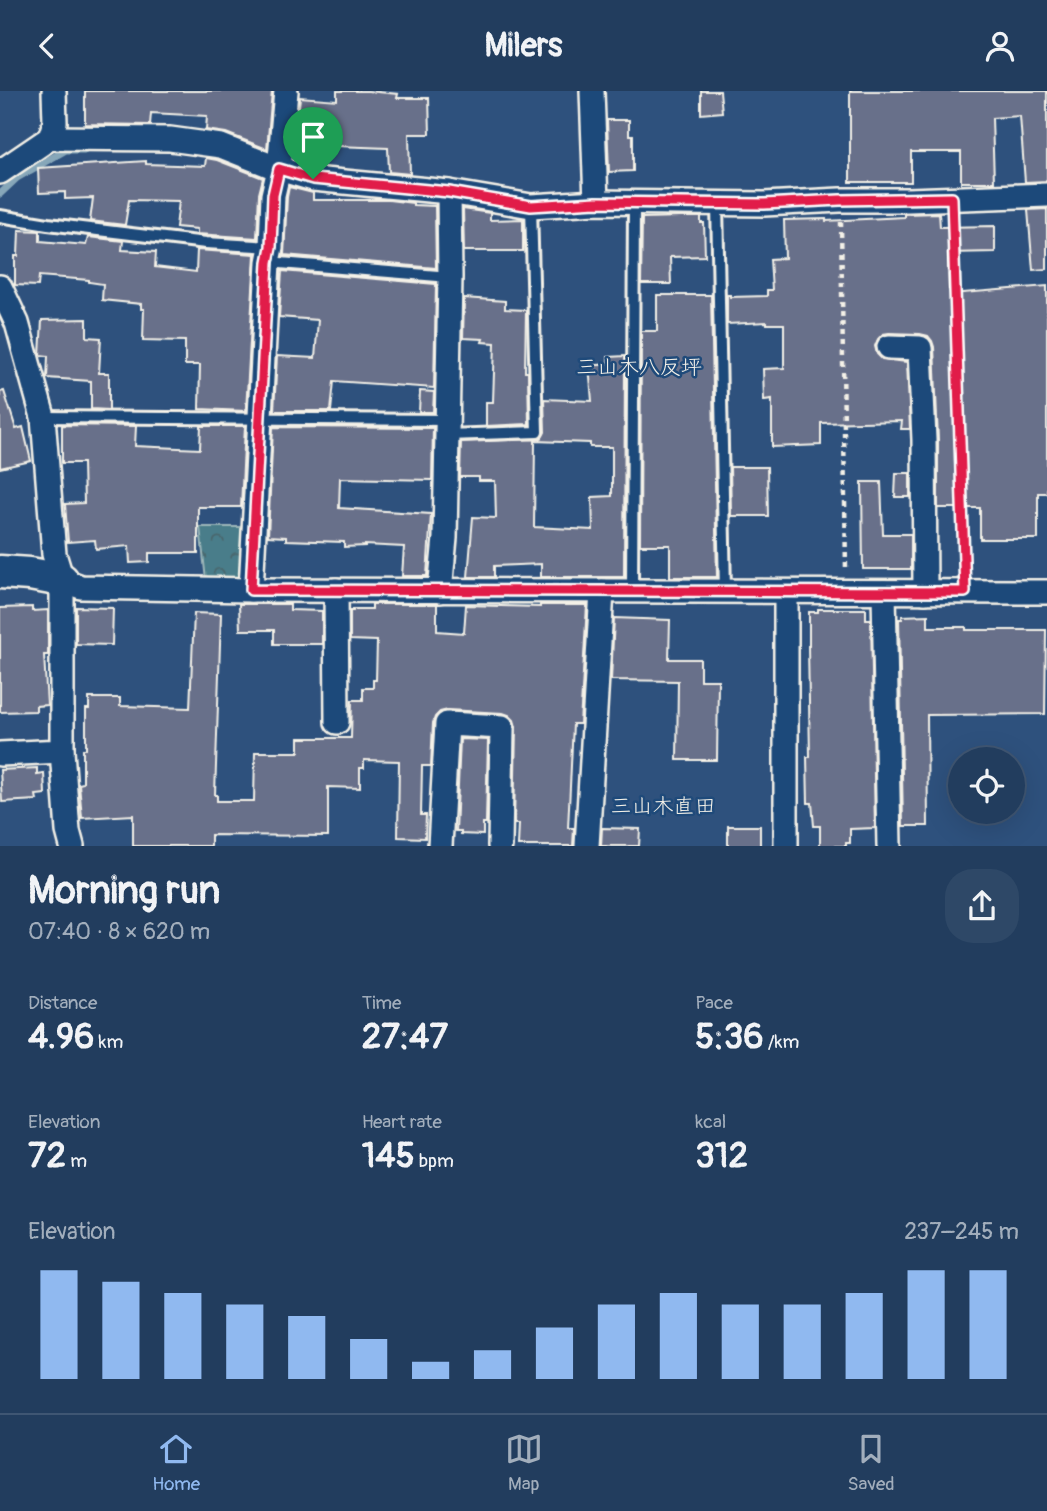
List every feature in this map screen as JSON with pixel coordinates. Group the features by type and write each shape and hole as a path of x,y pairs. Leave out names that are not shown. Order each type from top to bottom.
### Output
{"street":[{"path":"50,138 55,122 54,91"},
{"path":"251,590 273,195 279,169 286,91"},
{"path":"592,91 596,202"},
{"path":"0,172 50,138 170,139 220,146 313,179 449,192 531,206 596,202 764,204 1047,195"},
{"path":"440,591 445,538 449,192"},
{"path":"0,287 17,323 43,417 54,554 62,580 62,751 68,831 72,846"},
{"path":"890,347 920,348 924,440 925,592"},
{"path":"0,572 30,574 81,587 440,591 1047,592"},
{"path":"336,590 337,722"},
{"path":"587,846 602,591"},
{"path":"786,592 786,846"},
{"path":"884,592 889,846"},
{"path":"440,846 447,724 502,727 500,846"},
{"path":"0,754 62,751"}],"lane":[{"path":"632,591 634,202"},
{"path":"717,204 724,591"},
{"path":"43,417 260,420 537,432 531,206"},
{"path":"2,216 206,243 269,255 450,277"}],"path":[{"path":"952,198 965,592"},
{"path":"840,200 847,592"}],"green space":[{"path":"200,527 247,527 245,582 206,580"}],"building":[{"path":"85,91 272,91 267,149 226,133 206,130 207,116 151,113 150,125 85,124"},
{"path":"337,91 398,94 397,98 429,98 430,134 409,134 410,174 389,172 388,148 311,145 311,149 305,149 304,162 294,159 300,97 337,100"},
{"path":"701,91 720,91 722,112 701,114"},
{"path":"850,91 1047,91 1047,181 1025,182 1020,116 992,118 994,182 961,182 961,152 911,152 911,182 850,182"},
{"path":"607,120 629,120 629,135 633,135 633,171 609,172"},
{"path":"206,158 263,178 259,194 257,238 197,234 197,229 176,227 179,201 129,200 125,225 90,221 93,198 65,199 65,192 39,193 38,168 146,161 146,164 205,166"},
{"path":"289,187 313,193 313,200 389,200 435,206 436,268 284,255"},
{"path":"463,209 490,213 490,220 523,219 523,251 464,251"},
{"path":"1047,209 1047,269 1033,270 1028,210"},
{"path":"939,213 940,227 995,226 995,252 948,253 951,294 1047,286 1047,493 1038,493 1038,539 980,539 980,508 938,508 934,347 928,336 883,334 875,346 882,359 907,362 910,429 901,429 902,421 821,423 821,445 772,447 772,399 764,400 763,369 784,368 784,324 727,324 727,295 767,296 767,290 772,290 770,259 785,258 784,220 826,221"},
{"path":"701,217 701,223 704,223 705,256 670,257 671,284 641,284 642,218"},
{"path":"19,230 40,231 40,241 86,245 88,237 123,241 122,250 156,252 155,267 196,272 197,250 255,254 246,411 199,409 200,365 185,365 185,341 143,340 144,309 141,309 141,304 102,300 103,284 89,280 39,276 38,286 15,285 15,256 18,256"},
{"path":"282,271 436,284 434,388 334,381 331,411 274,411 277,356 315,358 318,320 279,317"},
{"path":"657,295 711,295 717,577 670,577 670,545 640,545 641,331 657,331"},
{"path":"464,298 505,301 505,309 526,310 525,372 528,372 529,424 486,426 486,402 493,402 495,343 463,338"},
{"path":"87,319 87,337 101,338 99,373 109,373 109,410 91,409 91,381 47,378 48,356 40,355 42,320"},
{"path":"625,356 624,577 541,577 541,564 494,566 494,577 468,577 473,517 496,518 495,481 479,481 479,477 460,477 461,442 541,439 545,432 544,399 592,401 589,366 608,364 608,357","holes":["535,441 590,443 590,447 612,447 612,496 592,497 593,530 534,527"]},
{"path":"4,391 16,429 23,427 31,461 0,468 0,392"},
{"path":"420,391 434,392 433,412 419,412"},
{"path":"62,425 136,426 135,446 200,449 201,426 245,426 241,507 198,507 198,553 149,553 149,562 130,563 129,546 96,549 95,540 68,542 65,504 84,503 83,463 62,463"},
{"path":"273,427 433,428 432,480 340,478 339,508 431,514 427,576 402,576 404,547 344,547 344,542 286,540 286,537 268,536"},
{"path":"730,467 767,467 768,516 731,516"},
{"path":"896,473 910,473 910,497 895,497"},
{"path":"862,482 881,482 883,534 911,534 911,569 863,569"},
{"path":"239,604 290,604 290,610 322,611 322,644 274,644 274,630 240,630"},
{"path":"372,604 437,604 437,631 464,633 466,605 587,605 580,724 573,724 568,828 574,828 573,846 518,846 519,824 514,824 516,727 514,720 503,713 448,710 435,717 431,766 422,766 421,815 426,815 425,838 398,837 399,761 364,760 364,768 360,768 360,788 328,787 328,836 211,835 211,846 133,846 133,815 82,818 79,784 83,783 83,749 86,749 86,709 89,709 89,698 120,698 120,706 190,708 194,613 221,614 215,795 217,801 254,801 255,752 299,752 299,738 351,738 352,700 363,700 363,688 373,688 373,680 376,680 377,641 350,640 350,611 372,609"},
{"path":"32,607 32,611 48,610 48,655 44,655 47,705 36,706 36,711 0,712 0,608"},
{"path":"76,607 113,608 112,645 76,644"},
{"path":"818,609 866,609 866,619 871,619 875,828 850,829 850,843 846,843 846,846 820,846 820,826 814,826 812,803 808,803 809,612 818,612"},
{"path":"928,615 928,627 1046,630 1045,714 927,715 928,826 903,826 899,619 902,619 902,616"},
{"path":"614,618 670,620 669,659 700,659 700,680 718,680 717,760 677,760 678,681 611,680"},
{"path":"460,739 488,740 486,823 483,823 483,835 461,834 461,831 456,831"},
{"path":"37,768 37,774 44,773 45,794 36,795 37,800 2,802 0,770"},
{"path":"728,826 760,826 760,846 728,846"},
{"path":"602,828 640,829 639,846 601,846"}],"waterway":[{"path":"0,194 17,178 66,150 84,150"}],"district":[{"name":"三山木八反坪","path":"639,367"},
{"name":"三山木直田","path":"663,806"}],"route":[{"path":"279,169 313,179 449,192 531,206 596,202 764,204 952,198 965,592 251,590 273,195 279,169"}]}
